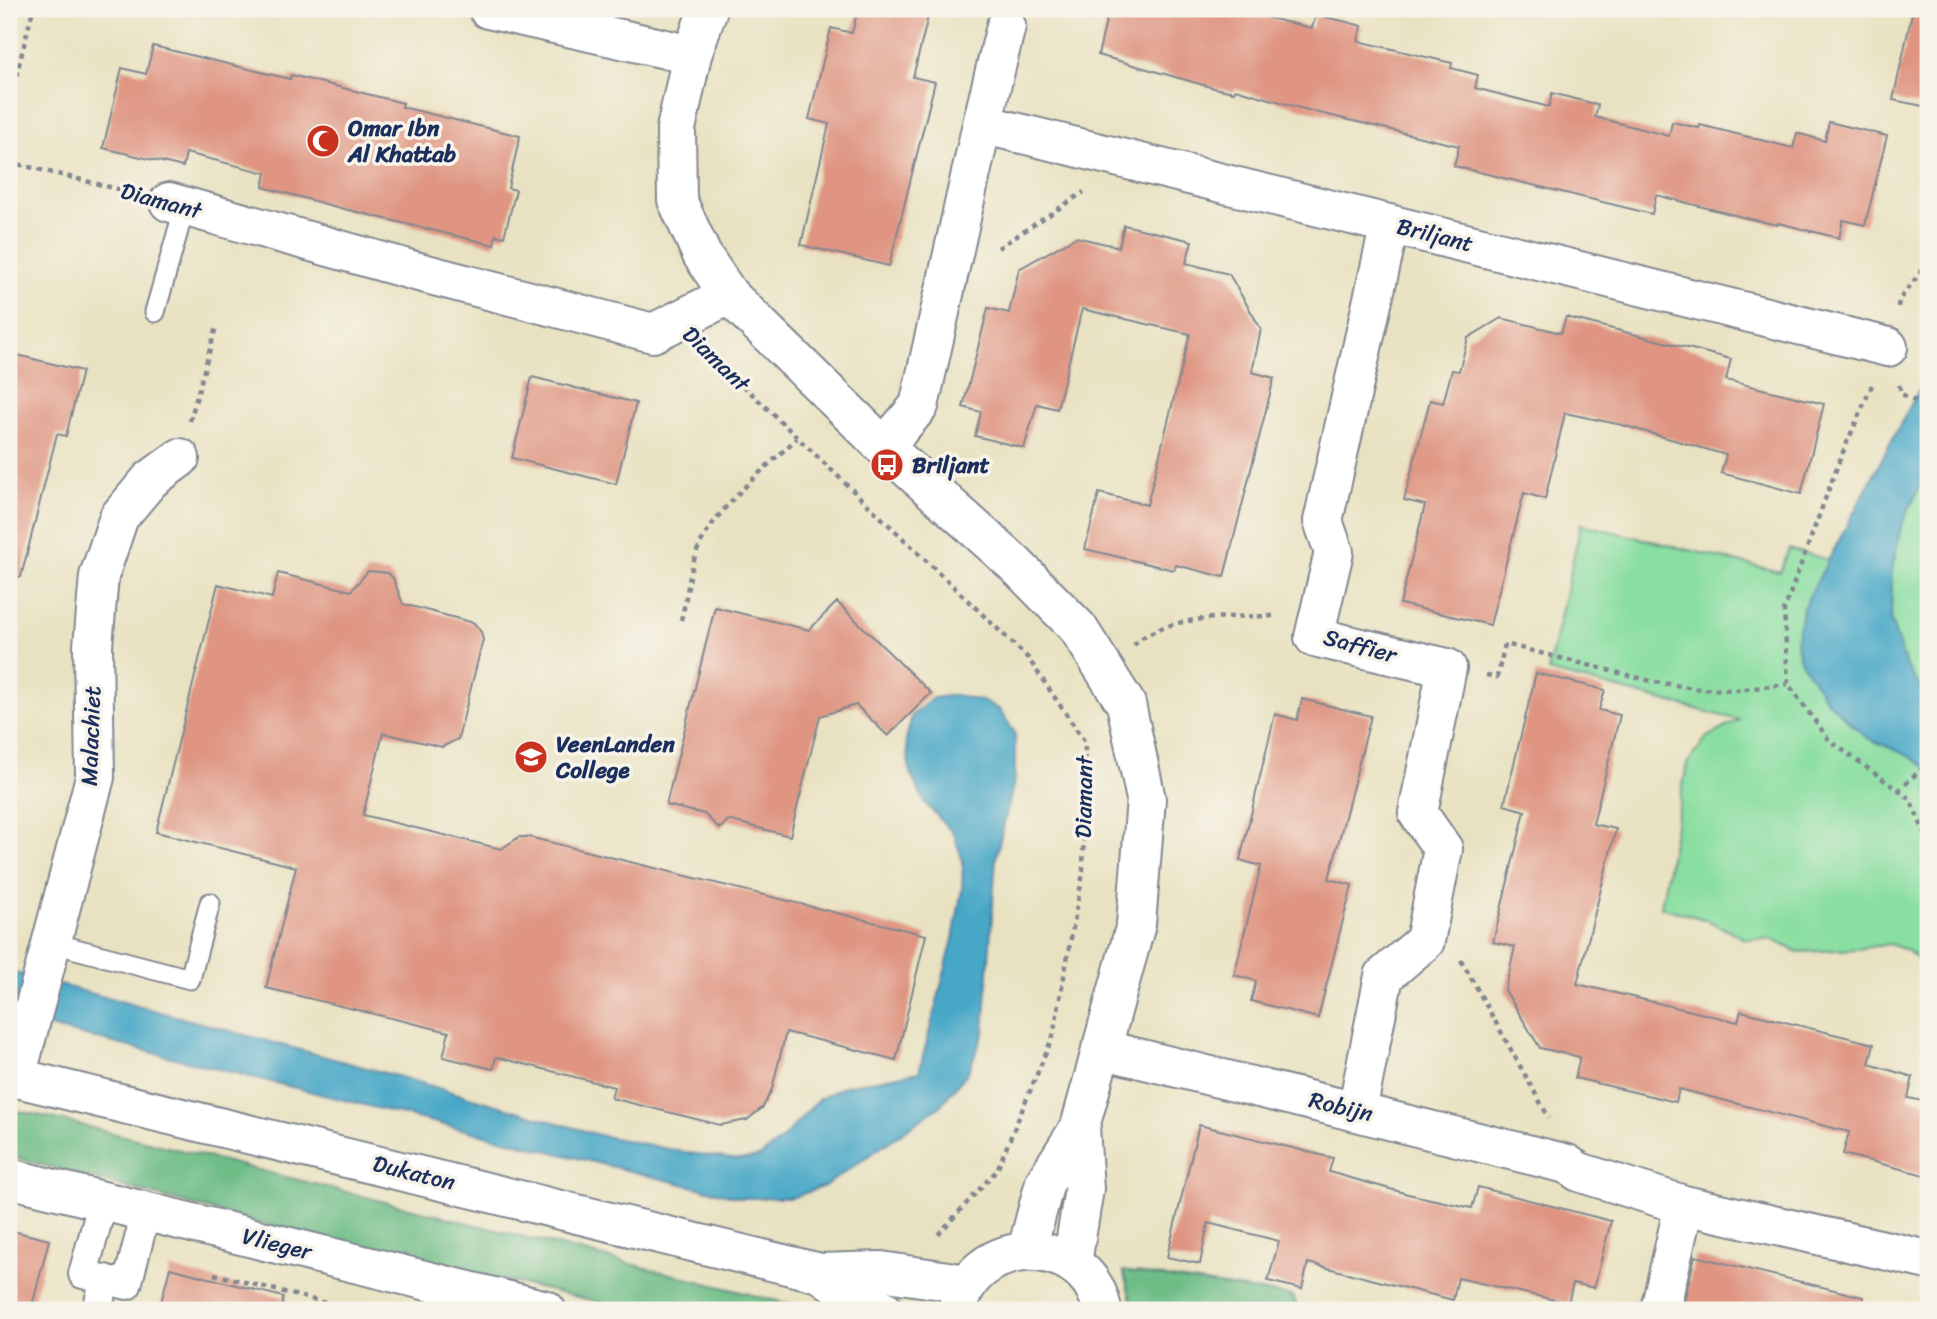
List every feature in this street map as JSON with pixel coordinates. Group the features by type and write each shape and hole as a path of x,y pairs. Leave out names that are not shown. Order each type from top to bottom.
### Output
{"street":[{"path":"488,9 692,55"},
{"path":"708,9 692,55 676,129 677,200 702,256 729,295 884,447 1016,565 1078,628 1126,704 1146,799 1136,924 1080,1128 1045,1182 1027,1250"},
{"path":"884,447 919,406 1006,26"},
{"name":"Briljant","path":"982,124 1888,347"},
{"name":"Diamant","path":"177,204 415,271 653,333 729,295"},
{"name":"Saffier","path":"1390,225 1323,521 1334,552 1314,637 1447,668"},
{"name":"Malachiet","path":"13,1076 30,1029 94,777 93,646 99,576 119,517 150,480 180,458"},
{"path":"1357,1111 1384,976 1425,941 1432,907 1443,849 1418,813 1447,668"},
{"name":"Robijn","path":"1101,1049 1567,1164 1579,1172 1684,1205 1928,1260"},
{"name":"Dukaton","path":"13,1076 820,1273 881,1271 914,1276 963,1297"},
{"path":"1072,1263 1084,1189 1080,1128"},
{"name":"Vlieger","path":"9,1178 528,1308"},
{"path":"103,1201 83,1274 127,1285 146,1212"},
{"path":"1660,1310 1684,1205"},
{"path":"963,1297 983,1267 1004,1255 1027,1250 1050,1253 1072,1263 1089,1280 1102,1310"},
{"name":"Dukaton","path":"820,1273 867,1306 884,1310"},
{"path":"97,1310 105,1279"}],"lane":[{"path":"155,312 177,204"},
{"path":"53,943 190,979 210,903"}],"path":[{"path":"9,105 33,9"},
{"path":"947,280 1132,161"},
{"name":"Diamant","path":"9,162 177,204"},
{"path":"1928,263 1899,300 1888,347 1840,458 1784,610 1788,684 1829,740 1910,799 1928,841"},
{"name":"Diamant","path":"676,322 1028,658 1084,742 1083,873 1053,1036 997,1170 923,1250 914,1276"},
{"path":"180,458 216,327"},
{"path":"1902,394 1928,408"},
{"path":"681,620 697,551 713,524 736,497 797,438"},
{"path":"1928,609 1928,620"},
{"path":"1108,674 1140,639 1178,622 1236,617 1320,616"},
{"path":"1447,668 1497,677 1505,644 1655,682 1700,689 1736,690 1788,684"},
{"path":"1898,791 1928,763"},
{"path":"1432,907 1579,1172"},
{"path":"212,1273 354,1310"}],"green space":[{"path":"1928,469 1928,698 1906,666 1891,620 1892,570 1901,526"},
{"path":"1581,524 1780,572 1789,549 1829,560 1803,608 1827,701 1867,738 1907,755 1928,769 1928,993 1923,964 1907,950 1889,944 1857,949 1798,952 1771,939 1745,939 1707,920 1661,907 1687,764 1707,737 1739,720 1548,671"},
{"path":"9,1109 813,1310 633,1310 252,1221 9,1156"},
{"path":"1123,1271 1292,1296 1300,1310 1134,1310"}],"water":[{"path":"1928,372 1928,469 1901,526 1892,570 1891,620 1906,666 1928,698 1928,769 1907,755 1867,738 1827,701 1800,660 1796,641 1803,608"},
{"path":"955,695 986,702 1000,710 1015,733 1015,777 996,857 984,1033 968,1072 939,1107 825,1186 791,1198 742,1198 9,1017 9,971 404,1078 599,1135 739,1160 759,1157 781,1140 819,1099 845,1086 919,1072 953,939 962,889 963,862 954,834 925,803 910,773 906,740 912,715 933,698"}],"building":[{"path":"858,9 930,9 913,77 935,82 889,266 801,245 829,124 809,119 831,28 852,33"},
{"path":"1109,9 1230,9 1312,28 1316,15 1343,21 1362,26 1358,41 1452,63 1451,68 1478,75 1475,88 1549,107 1552,93 1598,105 1595,117 1669,136 1672,122 1699,128 1700,125 1793,148 1797,133 1825,141 1829,122 1887,136 1865,225 1843,220 1839,238 1656,195 1652,214 1454,166 1459,146 1311,111 1235,89 1234,92 1214,88 1098,55"},
{"path":"1913,9 1928,9 1928,107 1893,100"},
{"path":"153,46 290,79 291,75 403,103 402,107 520,136 508,188 516,190 504,237 496,235 494,245 340,208 263,187 266,173 186,153 183,167 103,148 122,68 146,74"},
{"path":"1124,225 1192,241 1186,263 1229,274 1261,329 1252,372 1274,378 1224,577 1176,565 1174,570 1085,549 1099,493 1147,505 1190,334 1082,309 1057,409 1037,404 1024,448 975,436 981,412 963,407 988,308 1009,313 1019,269 1076,237 1119,247"},
{"path":"1566,317 1731,359 1726,380 1824,404 1801,494 1721,473 1726,455 1622,425 1565,413 1545,499 1524,493 1490,625 1400,604 1425,505 1404,500 1430,400 1443,403 1452,370 1459,371 1468,338 1501,318 1561,333"},
{"path":"9,353 82,371 66,436 57,434 21,577 9,576"},
{"path":"532,377 636,403 616,484 512,458"},
{"path":"368,571 388,573 393,578 403,604 474,623 483,640 458,739 442,747 383,733 363,815 501,849 519,837 529,837 926,935 896,1060 786,1032 772,1089 763,1107 747,1120 720,1125 611,1098 614,1087 496,1057 493,1069 443,1057 449,1032 266,988 296,867 156,832 218,584 272,598 278,573 351,591"},
{"path":"837,602 931,693 888,736 856,705 820,716 790,836 728,820 720,829 704,814 666,805 715,607 809,630"},
{"path":"1536,673 1605,690 1599,710 1620,715 1593,824 1616,829 1577,984 1738,1022 1741,1011 1874,1044 1869,1064 1913,1077 1908,1098 1928,1102 1928,1176 1843,1154 1849,1132 1679,1089 1676,1102 1575,1078 1580,1057 1540,1048 1505,990 1515,947 1493,942 1525,811 1504,805"},
{"path":"1302,699 1371,716 1329,879 1352,885 1318,1018 1251,1001 1256,981 1234,975 1261,866 1240,860 1275,714 1297,720"},
{"path":"1199,1125 1333,1158 1329,1172 1408,1194 1472,1208 1478,1187 1611,1221 1594,1288 1573,1283 1568,1303 1458,1278 1453,1300 1308,1263 1302,1289 1268,1281 1279,1241 1208,1223 1200,1264 1167,1257"},
{"path":"9,1230 49,1240 31,1310 9,1310"},
{"path":"1695,1256 1863,1297 1862,1310 1682,1310"},
{"path":"170,1268 283,1297 282,1310 159,1310"}],"place":[{"name":"Omar Ibn Al Khattab","path":"323,141"},
{"name":"Briljant","path":"887,465"},
{"name":"VeenLanden College","path":"531,757"}]}
